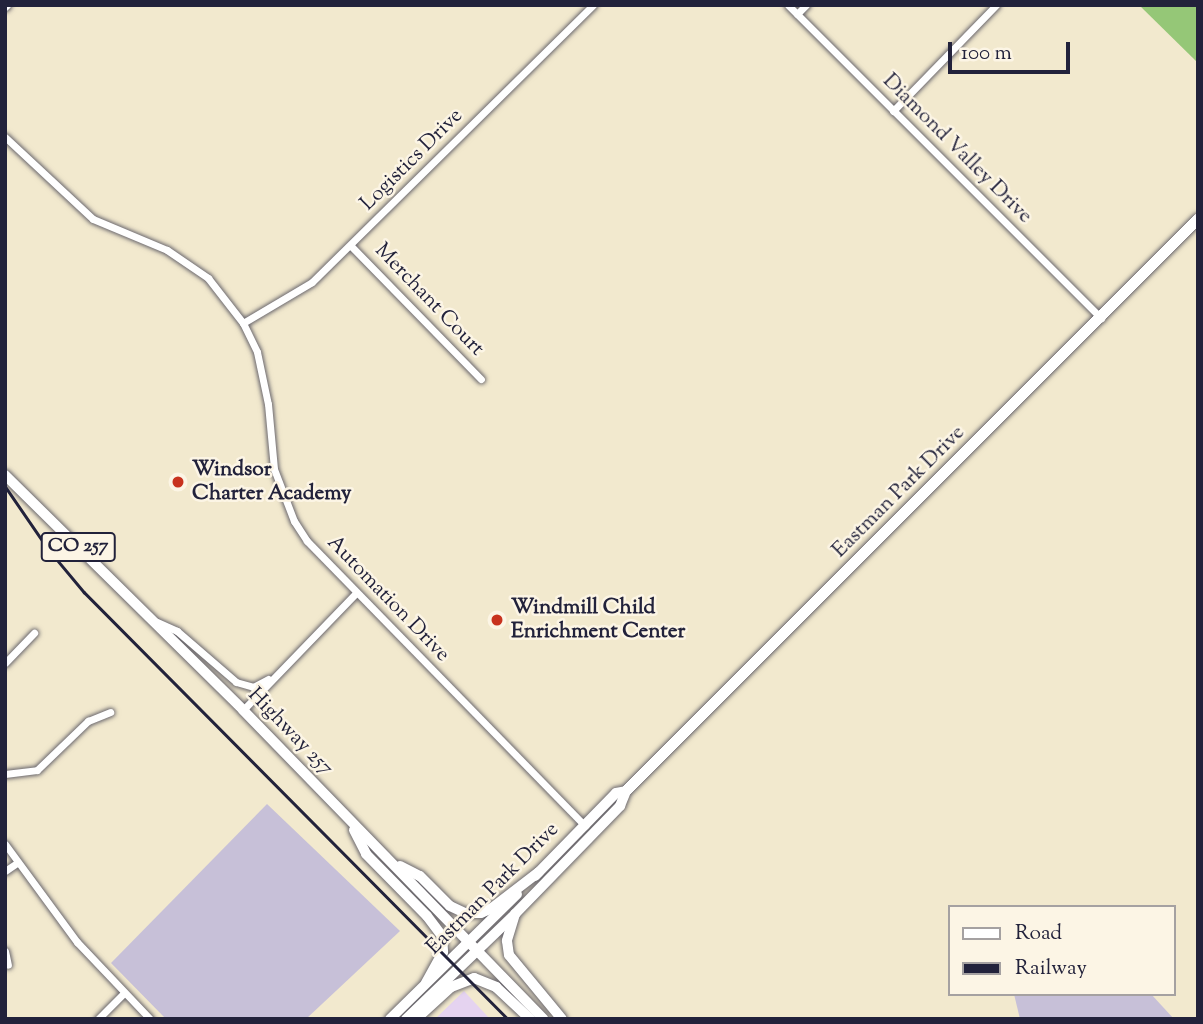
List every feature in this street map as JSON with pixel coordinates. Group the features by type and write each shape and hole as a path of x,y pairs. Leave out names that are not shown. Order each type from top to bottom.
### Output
{"main road":[{"name":"Highway 257","path":"5,475 243,710 544,1019"},
{"path":"347,819 366,854 428,916 442,936 443,952 426,983"},
{"path":"391,861 419,876 450,906 465,913 481,913 492,908 539,872"},
{"path":"515,914 507,941 509,956 562,1019"},
{"path":"416,1019 451,987 474,978 496,987 530,1019"}],"street":[{"name":"Logistics Drive","path":"243,323 312,282 593,5"},
{"name":"Diamond Valley Drive","path":"788,5 1101,318"},
{"path":"797,14 806,5"},
{"path":"893,111 996,5"},
{"name":"Automation Drive","path":"5,137 93,219 167,250 208,278 243,323 257,352 278,485 307,541 585,826"},
{"name":"Eastman Park Drive","path":"390,1019 426,983 515,914 620,806 626,791 1198,219"},
{"name":"Merchant Court","path":"351,246 481,379"},
{"path":"243,710 356,593"},
{"path":"151,619 177,631 242,685 253,687 272,677"},
{"path":"5,663 34,633"},
{"path":"5,774 37,770 88,721 110,712"},
{"name":"Eastman Park Drive","path":"406,1019 539,872 617,793 626,791"},
{"path":"5,844 77,942 150,1019"},
{"path":"5,871 17,863"},
{"path":"5,951 8,965"},
{"path":"98,1019 124,993"}],"shaded area":[{"path":"267,804 400,931 306,1019 166,1019 111,963"},
{"path":"464,991 490,1019 435,1019"},
{"path":"1014,996 1153,996 1174,1019 1020,1019"}],"green space":[{"path":"1139,5 1198,5 1198,63"}],"railway":[{"path":"5,486 49,550 84,592 508,1019"}],"place":[{"name":"Windsor Charter Academy","path":"178,482"},
{"name":"Windmill Child Enrichment Center","path":"497,620"}]}
